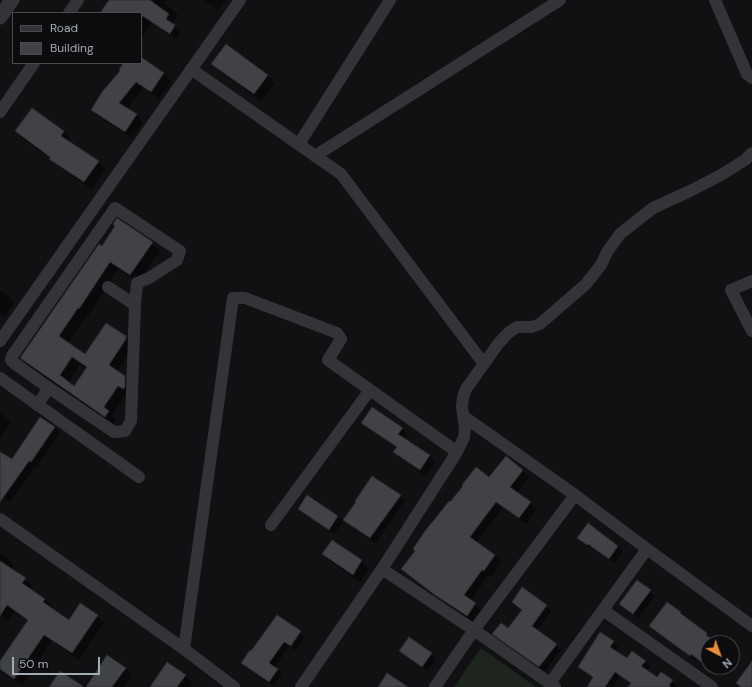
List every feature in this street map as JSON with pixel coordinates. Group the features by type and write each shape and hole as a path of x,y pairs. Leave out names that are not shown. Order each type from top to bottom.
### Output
{"street":[{"path":"0,17 12,0"},
{"path":"70,12 78,0"},
{"path":"0,341 240,0"},
{"path":"299,144 390,0"},
{"path":"315,156 560,0"},
{"path":"715,0 747,74 752,78"},
{"path":"0,112 33,64"},
{"path":"191,69 341,174 484,364"},
{"path":"301,687 382,569 457,452 464,437 465,429 462,407 466,389 498,344 508,333 517,327 532,327 540,324 586,284 601,265 607,252 620,234 653,208 690,192 721,176 745,160 752,153"},
{"path":"100,198 180,251 177,260 149,278 137,283 131,421 124,431 114,432 11,360 12,356 115,208"},
{"path":"752,281 731,290 752,331"},
{"path":"108,287 135,305"},
{"path":"184,649 234,298 245,298 337,333 341,339 328,360 457,452"},
{"path":"0,378 139,477"},
{"path":"38,405 49,388"},
{"path":"271,525 370,390"},
{"path":"53,415 65,398"},
{"path":"463,416 575,495 752,626"},
{"path":"435,687 474,630 575,495"},
{"path":"0,519 184,649 234,687"},
{"path":"382,569 474,630 552,685 647,549"},
{"path":"603,610 712,687"}],"shaded area":[{"path":"481,648 536,687 454,687"}],"building":[{"path":"109,0 150,0 169,14 166,19 175,25 170,34 142,16 142,12 101,12"},
{"path":"226,44 268,75 254,94 211,64"},
{"path":"142,58 164,73 151,92 136,82 119,103 137,114 125,132 91,110 102,92 120,71 119,70 122,64 142,64"},
{"path":"32,108 64,131 61,136 99,161 84,182 49,159 50,157 15,131"},
{"path":"117,218 153,242 130,275 110,262 59,336 85,354 106,323 126,336 126,339 109,365 125,376 125,387 123,389 118,386 104,407 109,411 105,417 20,358 99,244 102,246 115,226 113,224","holes":["72,357 87,367 74,386 60,375"]},
{"path":"372,407 403,428 398,434 430,455 420,470 393,452 397,447 361,423"},
{"path":"40,417 55,427 31,462 29,461 0,502 0,452 12,459"},
{"path":"506,456 523,470 510,487 531,502 519,518 496,502 470,537 495,555 464,595 476,603 467,616 435,595 401,569 415,551 413,549 425,531 463,486 462,485 476,467 489,477"},
{"path":"372,476 401,495 370,538 343,520"},
{"path":"307,495 338,516 329,530 298,509"},
{"path":"588,523 618,546 609,559 577,538"},
{"path":"332,540 362,560 353,575 322,554"},
{"path":"0,561 26,578 22,583 45,599 43,602 69,620 80,603 98,615 72,653 44,635 14,679 0,669 0,661 28,620 7,605 0,616"},
{"path":"637,580 651,590 633,614 619,604"},
{"path":"522,587 547,605 532,626 557,644 539,667 492,634 501,623 508,628 522,610 512,602"},
{"path":"667,602 707,633 706,635 700,635 700,661 691,654 690,656 649,626"},
{"path":"277,615 301,631 291,646 284,642 269,663 278,669 269,682 241,663"},
{"path":"600,632 614,641 610,647 627,658 632,651 646,661 641,666 657,677 661,672 673,680 669,685 671,687 628,687 631,683 615,672 605,687 587,687 593,677 578,667"},
{"path":"409,637 432,653 422,667 399,651"},
{"path":"107,655 126,668 112,687 86,687"},
{"path":"752,661 752,687 741,687 736,683"},
{"path":"167,662 186,675 177,687 150,687"},
{"path":"60,671 84,687 49,687"},
{"path":"387,673 408,687 378,687"}]}
